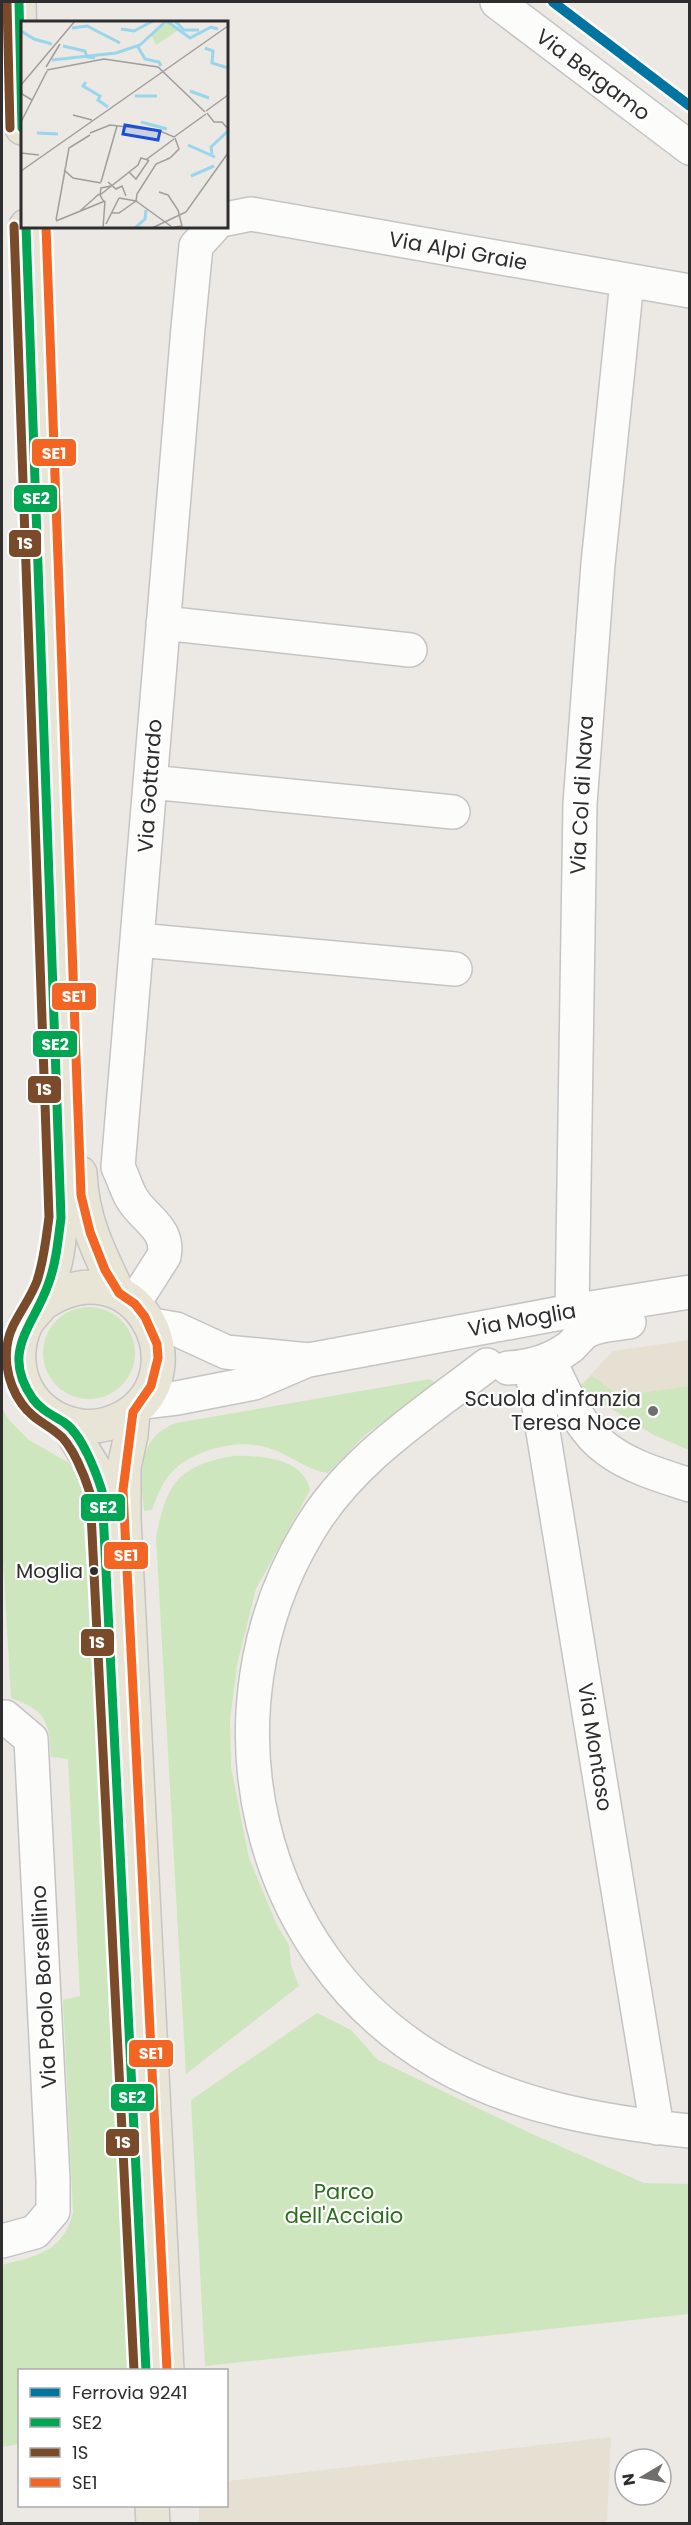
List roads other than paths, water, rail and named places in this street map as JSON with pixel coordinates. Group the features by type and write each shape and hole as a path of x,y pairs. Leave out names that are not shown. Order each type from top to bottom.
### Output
{"main road":[{"path":"19,2 21,86"},
{"path":"39,2 40,21"},
{"path":"26,228 61,1218 54,1267 22,1322 18,1359 21,1378 29,1395 52,1417 67,1424 90,1428 113,1423 138,1407"},
{"path":"46,228 81,1195 84,1216 95,1246 159,1351 156,1378 138,1407 124,1467 124,1518 168,2369"},
{"path":"22,1322 56,1294 76,1287 97,1287 134,1307"},
{"path":"67,1424 97,1473 102,1491 146,2369"},
{"path":"152,2507 153,2523"},
{"path":"174,2507 175,2523"}],"street":[{"name":"Via Bergamo","path":"497,2 690,148"},
{"name":"Via Alpi Graie","path":"228,219 251,214 690,291"},
{"name":"Via Gottardo","path":"134,1307 164,1256 166,1248 161,1231 132,1199 118,1167 163,623 205,236"},
{"name":"Via Col di Nava","path":"572,1311 580,804 598,564 627,281"},
{"path":"163,623 410,650"},
{"path":"150,782 453,812"},
{"path":"138,940 455,969"},
{"name":"Via Moglia","path":"138,1407 254,1383 309,1360 572,1311 690,1292"},
{"name":"Via Moglia","path":"134,1307 226,1352 309,1360"},
{"name":"Via Moglia","path":"355,1351 400,1364 455,1354 466,1355 487,1365 508,1368 540,1363 570,1347 587,1331 594,1328 690,1313"},
{"path":"540,1363 586,1428 607,1450 652,1473 690,1485"},
{"name":"Via Montoso","path":"540,1363 540,1413 657,2128"},
{"path":"487,1365 366,1459 335,1493 309,1530 288,1569 273,1603 262,1639 255,1680 251,1726 253,1771 259,1814 273,1863 292,1905 315,1946 339,1980 367,2009 398,2035 436,2061 507,2095 546,2107 657,2128 690,2131"},
{"path":"2,1377 29,1395"},
{"name":"Via Paolo Borsellino","path":"2,1717 5,1717 31,1739 53,2211 34,2232 2,2241"}],"rail line":[{"name":"9241","path":"553,2 690,106"}],"place":[{"name":"Scuola d'infanzia Teresa Noce","path":"653,1411"},
{"name":"Moglia","path":"94,1571"}],"park label":[{"name":"Parco dell'Acciaio","path":"344,2204"}]}
